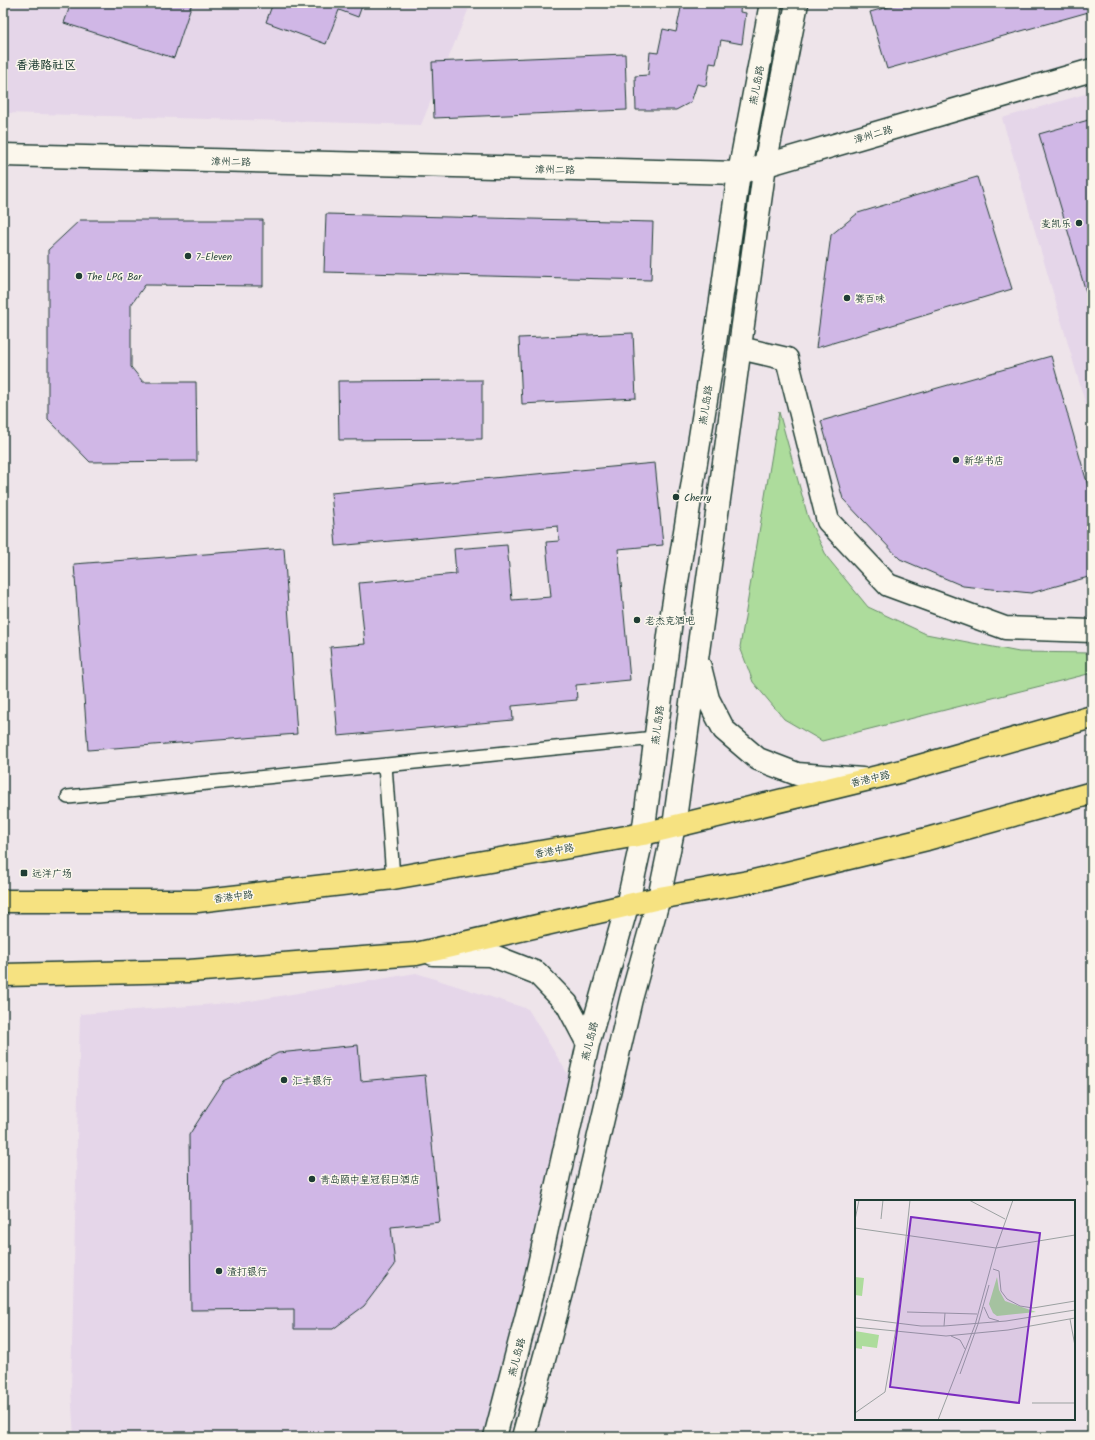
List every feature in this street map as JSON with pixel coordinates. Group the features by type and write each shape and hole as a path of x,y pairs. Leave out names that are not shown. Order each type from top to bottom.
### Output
{"main road":[{"name":"燕儿岛路","path":"495,1437 534,1288 588,1044 626,906 643,834 672,613 715,343 739,173 771,3"},
{"path":"523,1437 563,1288 631,999 659,898 674,826 765,165 797,3"},
{"name":"漳州二路","path":"3,155 739,173 1092,70"},
{"path":"740,348 786,359 828,521 888,585 1005,628 1092,631"},
{"path":"697,657 708,699 724,730 758,759 797,774 865,779"},
{"name":"香港中路","path":"3,902 197,901 393,878 643,834 902,771 1092,716"},
{"path":"416,954 659,898 754,881 927,839 1092,793"},
{"path":"3,975 188,971 416,954 491,955 537,973 567,1004 588,1044"}],"lane":[{"path":"68,797 655,738"},
{"path":"385,765 393,878"}],"shaded area":[{"path":"8,3 471,3 421,125 5,113"},
{"path":"1092,92 1092,426 1002,118"},
{"path":"416,973 528,1009 569,1076 520,1317 485,1437 74,1437 71,1389 80,1014 244,1002"}],"green space":[{"path":"779,412 808,517 827,557 868,607 926,634 1019,652 1092,653 1092,673 822,741 784,719 753,682 740,647"}],"building":[{"path":"71,3 192,3 174,58 64,23"},
{"path":"273,3 363,3 358,17 339,10 326,44 266,22"},
{"path":"682,3 741,3 740,12 746,13 742,44 721,40 716,64 710,63 706,86 697,84 691,102 676,110 636,110 635,76 648,75 650,52 658,53 663,29 676,32"},
{"path":"902,3 1092,3 1092,11 887,69 870,12"},
{"path":"625,54 627,110 434,118 432,62"},
{"name":"麦凯乐","path":"1092,119 1092,312 1039,134"},
{"path":"977,177 1012,289 816,348 831,235 858,213"},
{"path":"326,214 653,222 651,280 324,272"},
{"path":"80,220 263,220 263,286 145,285 131,305 131,367 143,382 196,382 197,461 90,462 48,419 48,250"},
{"path":"633,333 636,398 522,404 519,338"},
{"name":"新华书店","path":"1051,356 1092,500 1092,576 1031,593 963,586 900,559 843,499 821,421"},
{"path":"482,380 482,439 339,440 338,381"},
{"path":"655,463 663,545 618,549 630,680 576,685 577,700 512,706 513,720 338,736 330,647 365,644 359,583 456,574 454,549 507,545 512,600 551,597 546,542 559,541 558,526 336,546 331,493"},
{"path":"284,548 297,734 88,750 74,564"},
{"name":"青岛颐中皇冠假日酒店","path":"358,1045 361,1081 425,1075 440,1222 391,1227 395,1265 364,1306 333,1329 294,1329 294,1309 191,1310 189,1135 224,1081 278,1053"}],"place":[{"name":"麦凯乐","path":"1079,223"},
{"name":"7-Eleven","path":"188,256"},
{"name":"The LPG Bar","path":"79,276"},
{"name":"赛百味","path":"847,298"},
{"name":"新华书店","path":"956,460"},
{"name":"Cherry","path":"676,497"},
{"name":"老杰克酒吧","path":"637,620"},
{"name":"远洋广场","path":"24,873"},
{"name":"汇丰银行","path":"284,1080"},
{"name":"青岛颐中皇冠假日酒店","path":"312,1179"},
{"name":"渣打银行","path":"219,1271"}],"district":[{"name":"香港路社区","path":"46,65"}]}
